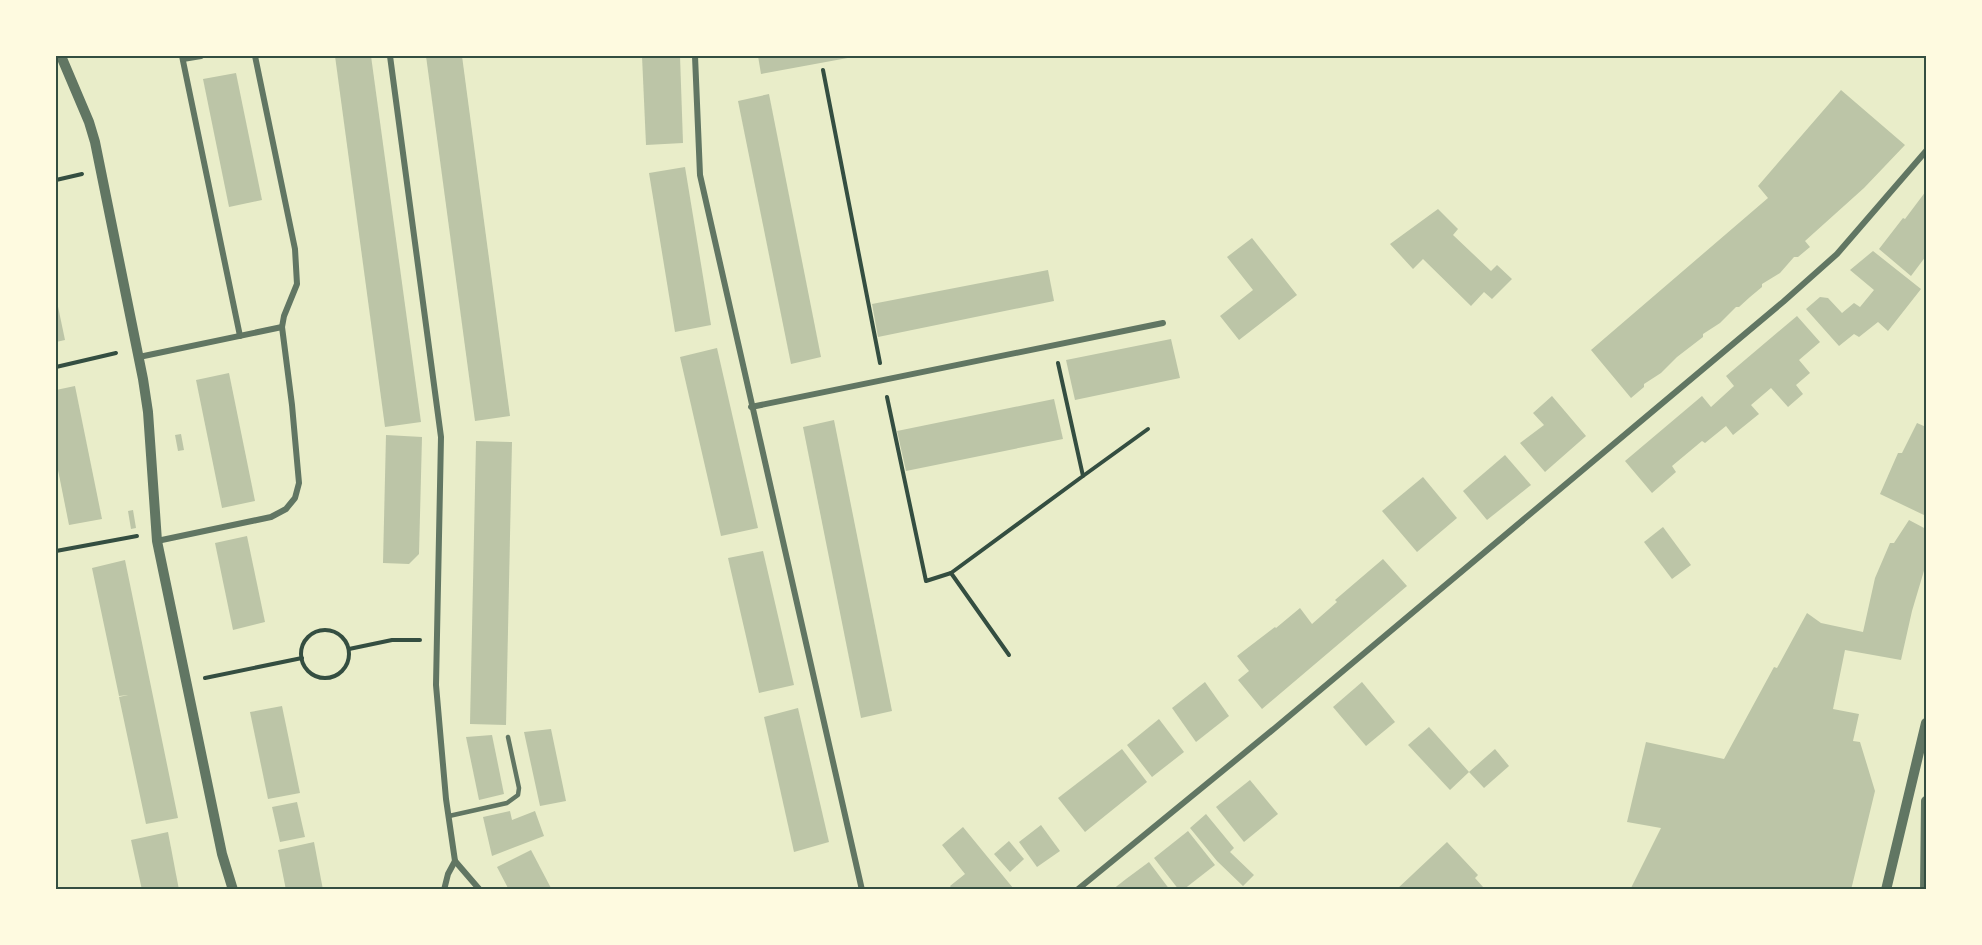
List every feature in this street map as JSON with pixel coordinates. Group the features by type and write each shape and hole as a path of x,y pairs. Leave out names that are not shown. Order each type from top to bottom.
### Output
{"street":[{"path":"61,56 95,142 148,412 157,537 222,854 233,890"},
{"path":"201,56 183,57 240,336"},
{"path":"157,537 271,517 286,509 295,498 299,483 282,327 297,284 295,249 255,56"},
{"path":"390,56 441,437 435,640 438,722 455,861 480,890"},
{"path":"695,56 700,175 862,890"},
{"path":"1077,890 1292,714 1790,295 1837,254 1926,151"},
{"path":"751,407 1163,323"},
{"path":"138,353 282,327"},
{"path":"1886,890 1926,723"},
{"path":"1925,890 1926,801"},
{"path":"444,890 448,874 455,861"}],"lane":[{"path":"449,816 507,803 518,795 519,788 508,736"}],"path":[{"path":"56,367 138,353"},
{"path":"1083,476 1148,429"},
{"path":"56,551 157,537"},
{"path":"951,573 1009,655"},
{"path":"329,629 342,636 349,649 349,657 343,671 329,678 314,675 308,670 302,658 304,642 314,632 322,630 329,629"},
{"path":"349,649 392,640 435,640"},
{"path":"187,681 302,658"}],"building":[{"path":"335,56 371,56 421,422 385,427"},
{"path":"426,56 462,56 510,416 475,421"},
{"path":"642,56 680,56 683,143 646,145"},
{"path":"758,56 852,56 853,57 761,74"},
{"path":"236,73 262,200 229,207 203,79"},
{"path":"1841,90 1905,145 1864,188 1805,241 1810,247 1798,257 1794,257 1780,273 1762,284 1762,287 1720,323 1703,334 1703,337 1661,373 1644,384 1644,387 1631,398 1591,350 1768,198 1758,186"},
{"path":"769,94 821,357 791,364 738,101"},
{"path":"685,167 711,325 675,332 649,173"},
{"path":"1926,191 1926,256 1911,276 1879,249"},
{"path":"1438,209 1458,229 1453,235 1491,271 1497,265 1512,279 1492,299 1484,292 1471,306 1423,259 1413,269 1390,244"},
{"path":"1252,238 1297,295 1239,340 1220,316 1253,290 1227,257"},
{"path":"1873,251 1921,289 1888,331 1878,322 1859,337 1854,334 1839,346 1806,309 1820,297 1828,298 1842,313 1854,303 1860,307 1874,290 1850,270"},
{"path":"1048,270 1054,301 878,337 872,304"},
{"path":"56,297 65,340 56,342"},
{"path":"1797,316 1820,342 1799,360 1810,373 1796,385 1803,394 1788,407 1771,388 1751,405 1759,414 1733,435 1726,426 1705,443 1702,441 1672,466 1676,472 1652,493 1625,461 1702,396 1711,407 1734,386 1726,376"},
{"path":"1171,339 1180,378 1075,400 1066,360"},
{"path":"717,348 758,528 721,536 680,357"},
{"path":"229,373 255,501 222,508 196,380"},
{"path":"75,386 102,519 69,525 56,460 56,390"},
{"path":"1552,396 1586,436 1545,472 1520,443 1544,425 1533,413"},
{"path":"1054,399 1063,439 906,471 897,431"},
{"path":"834,420 892,711 861,718 803,427"},
{"path":"1917,423 1926,427 1926,516 1880,494 1898,453 1902,453"},
{"path":"181,434 184,450 178,451 175,435"},
{"path":"386,435 422,437 419,554 409,564 383,563"},
{"path":"476,441 512,442 506,725 470,724"},
{"path":"1505,455 1531,485 1487,520 1463,491"},
{"path":"1423,477 1457,518 1417,552 1382,511"},
{"path":"133,510 136,528 131,529 128,511"},
{"path":"1909,520 1926,529 1926,564 1901,660 1845,650 1833,709 1859,714 1853,741 1860,742 1875,791 1851,890 1623,890 1624,887 1631,888 1661,828 1627,822 1646,742 1724,759 1774,667 1777,668 1807,613 1821,623 1863,632 1875,578 1890,543 1894,543"},
{"path":"1663,527 1691,565 1672,579 1644,542"},
{"path":"247,536 265,622 233,630 215,543"},
{"path":"763,551 794,685 759,693 728,558"},
{"path":"1383,559 1407,586 1262,709 1238,680 1249,671 1237,656 1300,608 1312,624 1337,602 1335,600"},
{"path":"125,560 178,818 146,824 119,697 128,695 119,696 92,568"},
{"path":"1205,682 1229,716 1196,742 1172,708"},
{"path":"1362,682 1395,722 1366,746 1333,707"},
{"path":"282,706 300,793 268,799 250,712"},
{"path":"798,708 829,842 794,852 764,717"},
{"path":"1159,719 1184,752 1152,777 1127,745"},
{"path":"1429,727 1469,772 1450,790 1408,745"},
{"path":"551,729 566,801 540,806 524,732"},
{"path":"492,735 504,794 479,800 466,737"},
{"path":"1122,749 1147,782 1085,832 1058,798"},
{"path":"1495,749 1509,766 1484,788 1469,772"},
{"path":"1250,780 1278,814 1244,842 1216,807"},
{"path":"297,802 305,837 280,842 272,807"},
{"path":"510,811 512,820 535,811 544,836 492,856 483,817"},
{"path":"1206,814 1234,848 1230,852 1254,875 1243,886 1217,861 1190,828"},
{"path":"1041,825 1060,851 1037,867 1019,842"},
{"path":"963,827 1013,888 1012,890 953,890 950,886 965,874 942,845"},
{"path":"1188,831 1215,865 1183,890 1179,890 1154,858"},
{"path":"168,832 179,890 142,890 131,840"},
{"path":"1009,841 1024,859 1010,872 994,854"},
{"path":"314,842 323,890 286,890 278,850"},
{"path":"1447,842 1478,875 1475,878 1483,887 1480,890 1396,890"},
{"path":"531,850 552,890 509,890 497,867"},
{"path":"1149,862 1170,890 1112,890 1126,879"}]}
